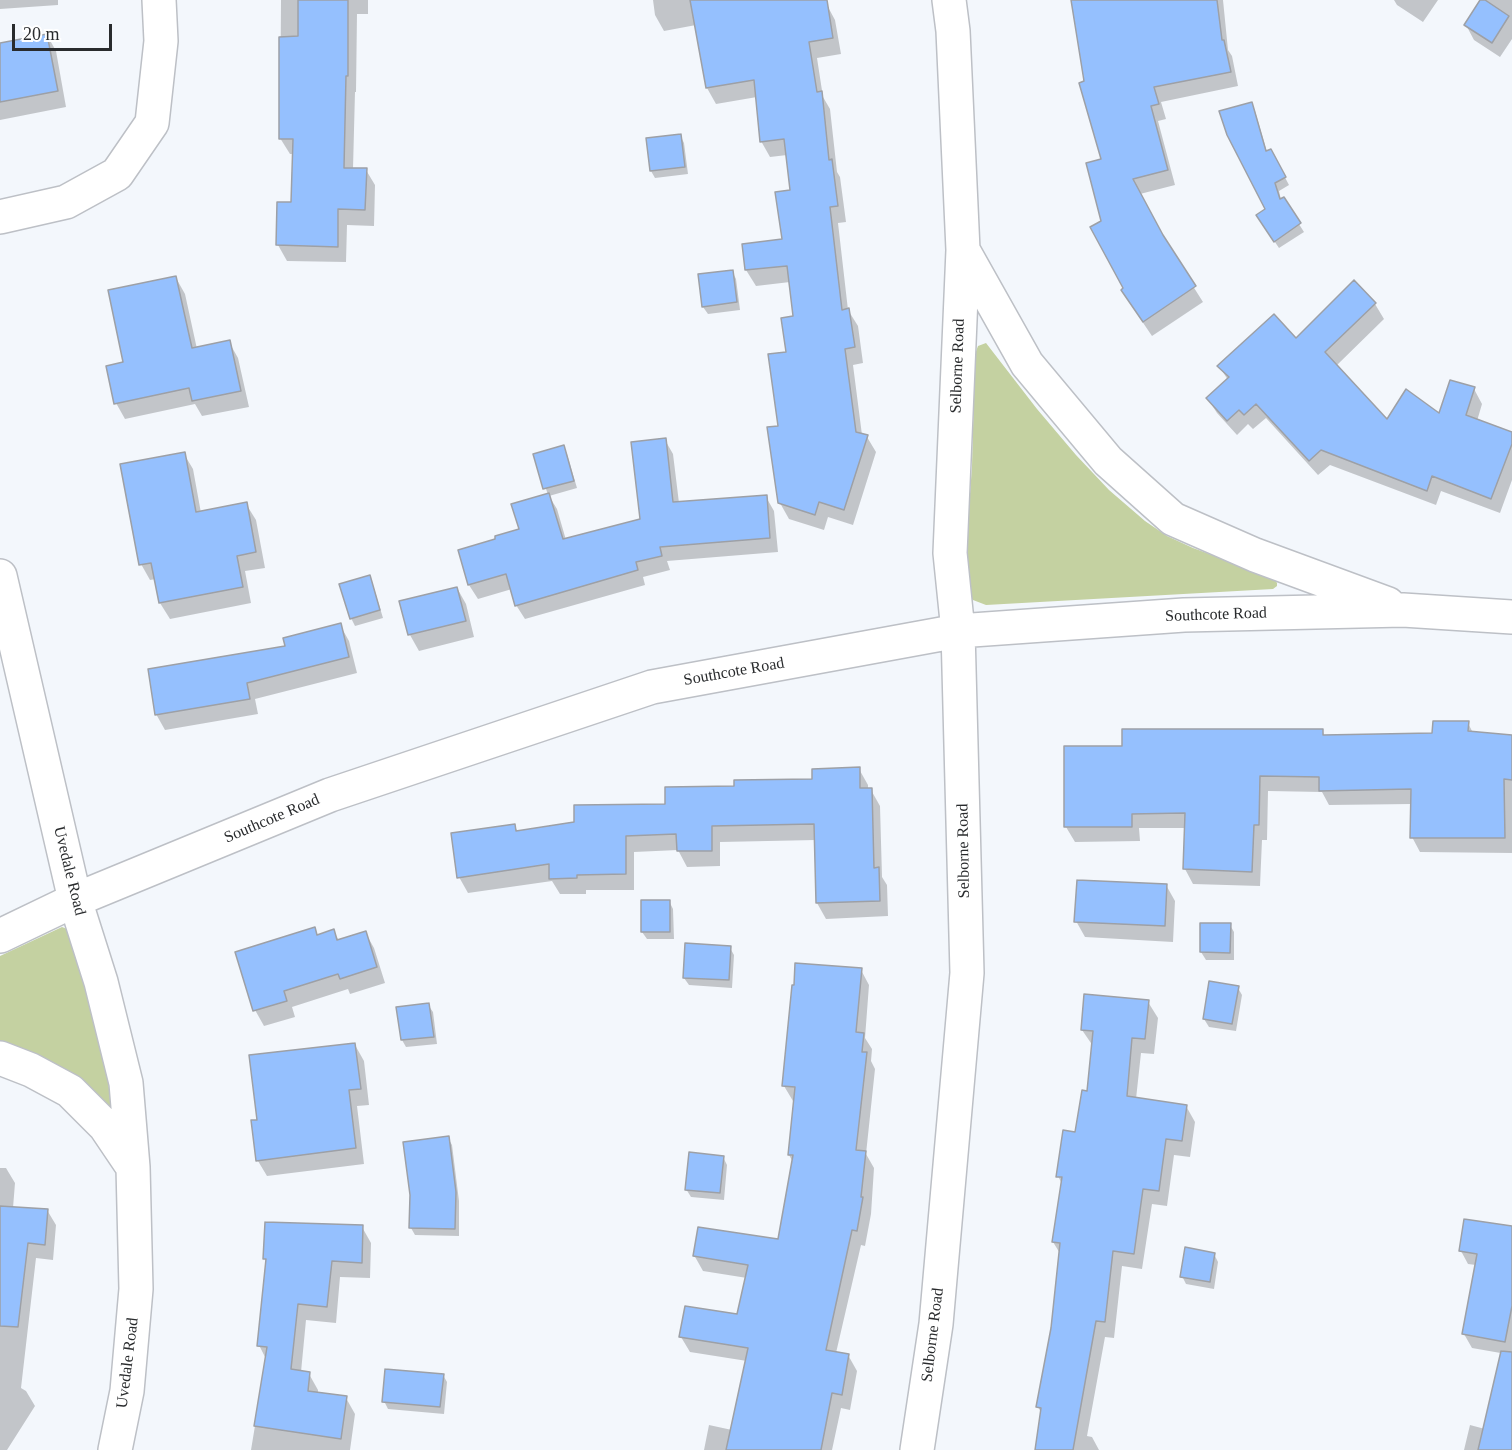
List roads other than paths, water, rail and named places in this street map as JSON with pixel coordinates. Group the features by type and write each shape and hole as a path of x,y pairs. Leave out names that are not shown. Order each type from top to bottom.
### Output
{"street":[{"path":"0,217 66,202 117,174 152,123 161,41 159,0"},
{"name":"Selborne Road","path":"917,1450 936,1324 966,973 958,630 950,553 963,250 953,31 949,0"},
{"name":"Selborne Road","path":"963,250 1027,364 1108,461 1173,519 1255,555 1403,610"},
{"name":"Uvedale Road","path":"0,576 75,900 101,982 126,1083 133,1167 136,1289 127,1391 115,1450"},
{"name":"Southcote Road","path":"0,936 75,900 330,795 652,687 958,630 1184,615 1403,610 1512,617"},
{"path":"0,1058 31,1070 69,1091 105,1126 133,1167"}]}
